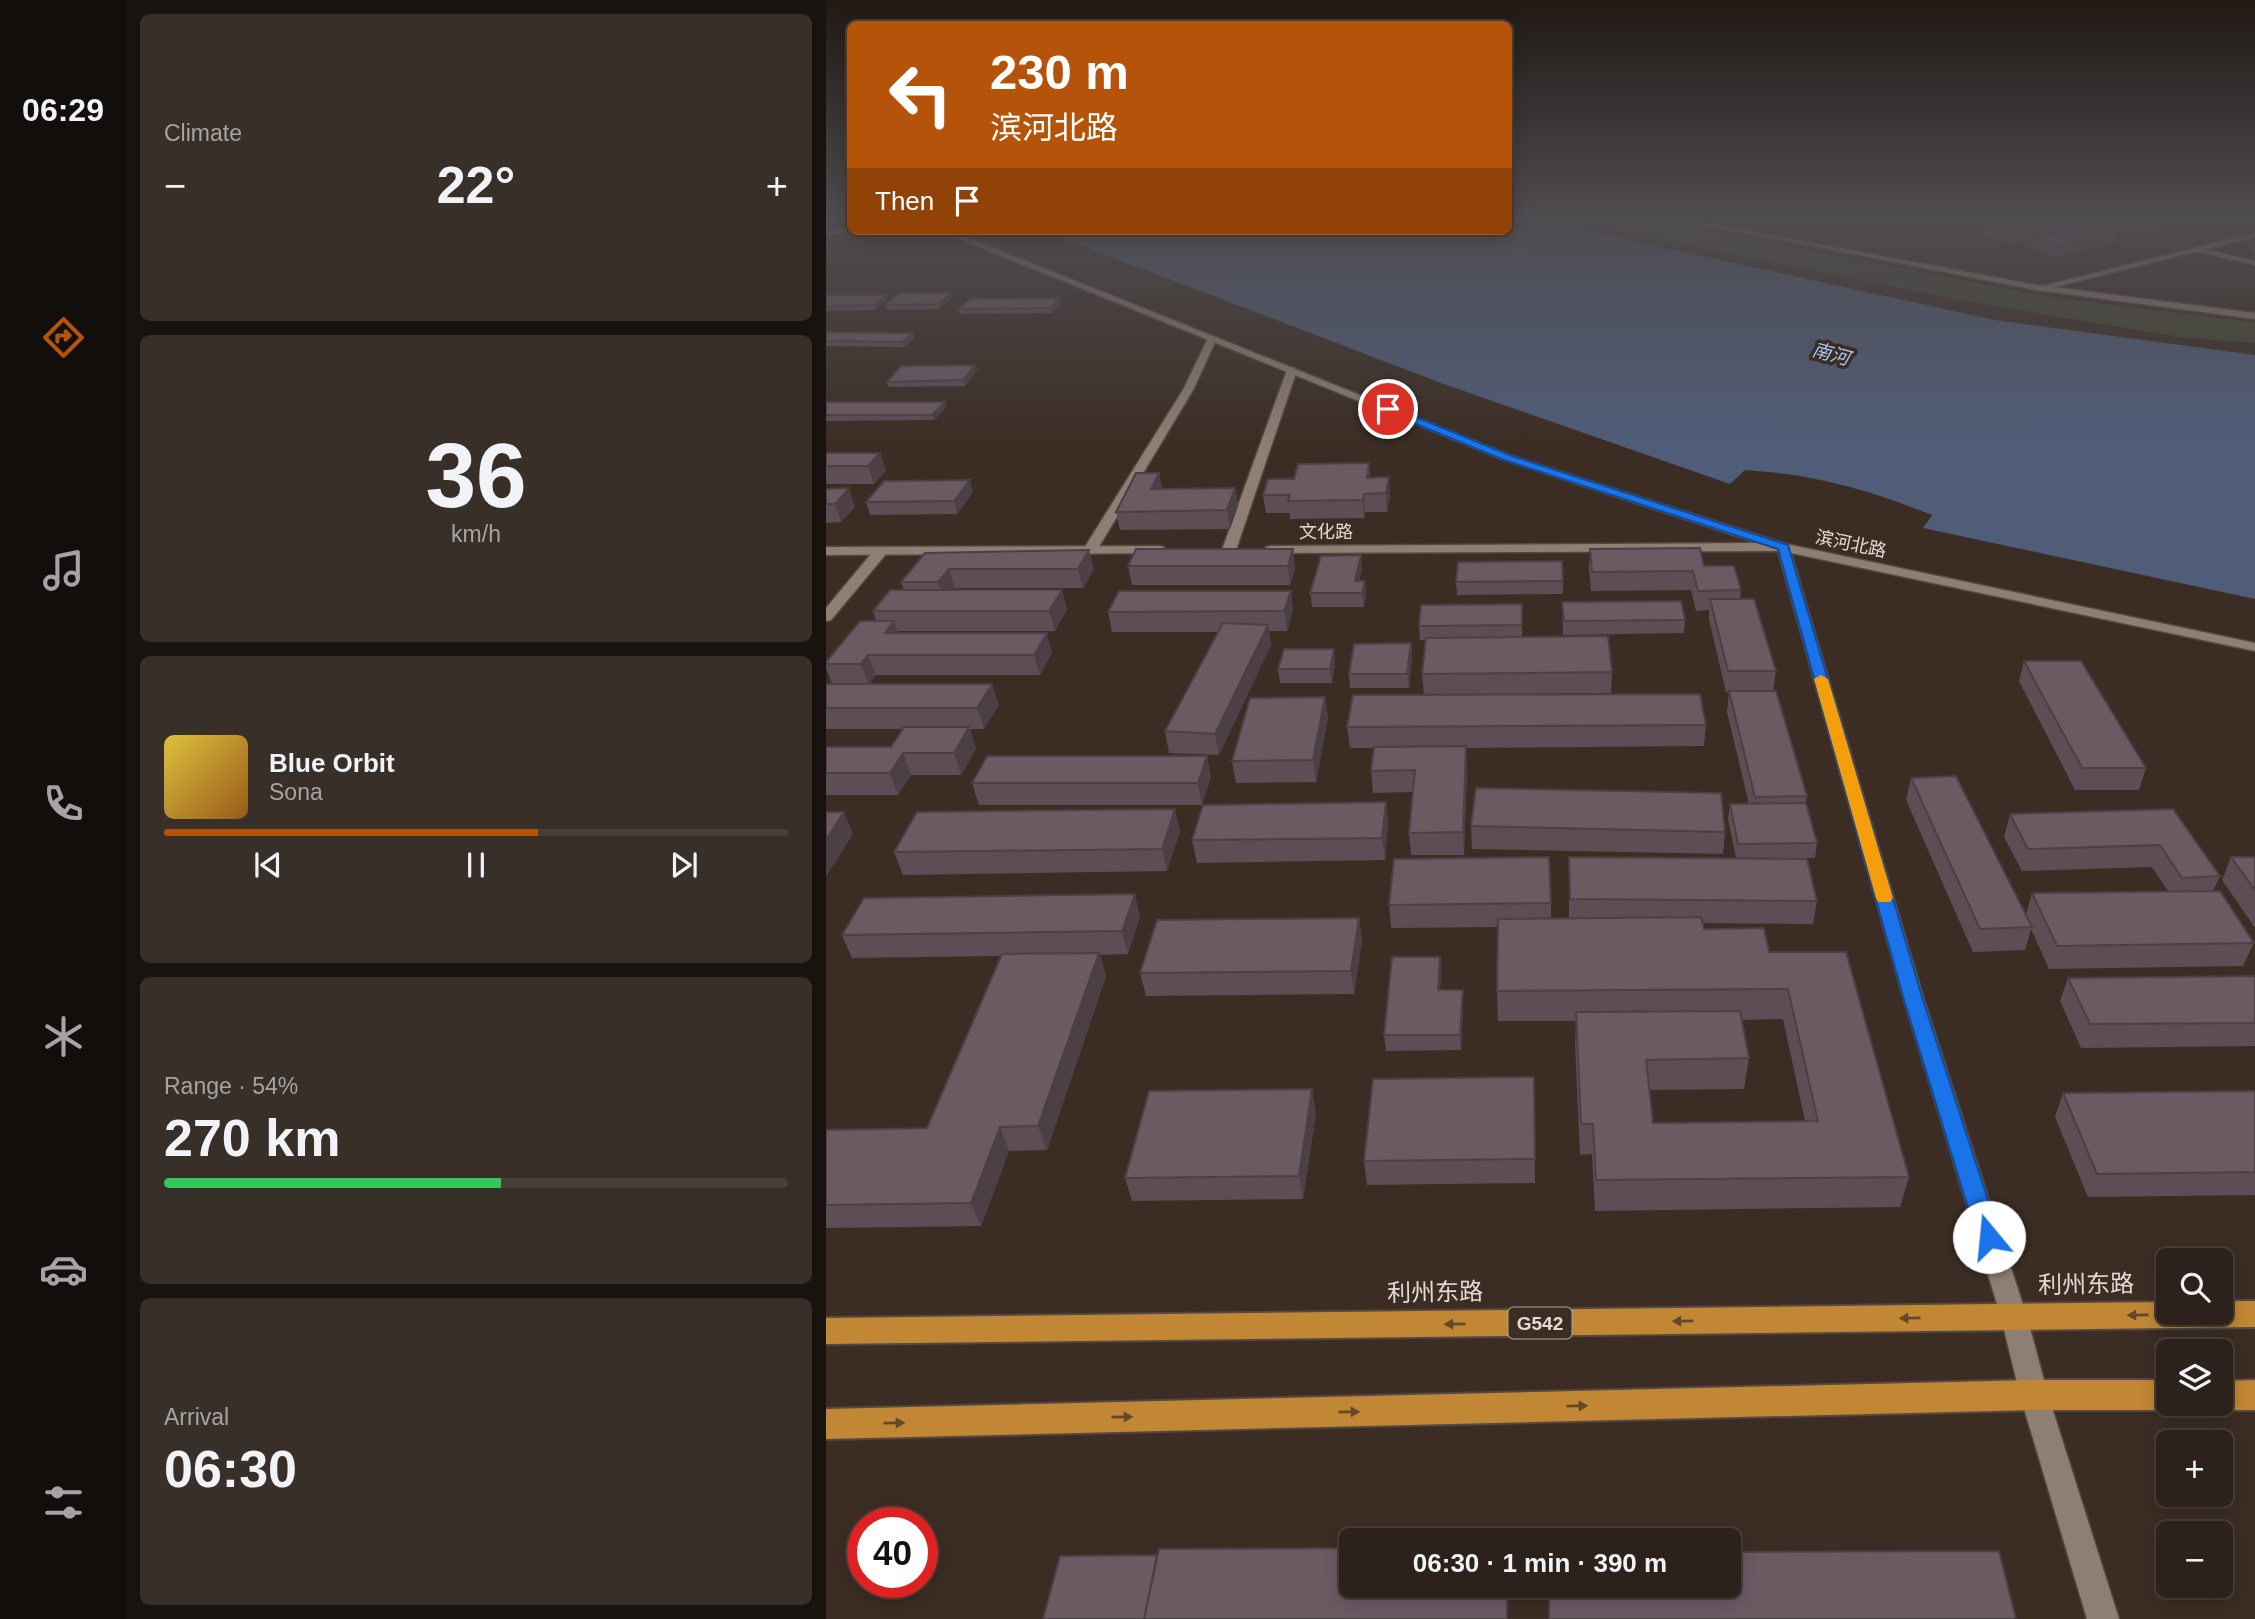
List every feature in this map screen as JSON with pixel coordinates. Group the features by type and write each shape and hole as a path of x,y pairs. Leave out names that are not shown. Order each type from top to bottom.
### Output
{"highway":[{"name":"利州东路","path":"826,1331 2255,1314"},
{"path":"826,1424 2034,1395 2156,1395"},
{"path":"2233,1395 2255,1395"}],"street":[{"name":"滨河北路","path":"1103,295 1508,458 1783,547 2255,647"},
{"path":"2084,295 2255,317"},
{"path":"1090,550 1188,390 1212,338"},
{"name":"文化路","path":"1292,370 1236,550 1783,547"},
{"path":"1783,547 1914,1000 2014,1317 2034,1395 2103,1619"},
{"path":"826,551 1173,550"},
{"path":"826,617 881,551"}],"green space":[{"path":"1933,295 2037,295 2255,322 2255,343 2181,337"}],"water":[{"name":"南河","path":"1210,295 1878,295 1995,320 2255,355 2255,599 1923,528 1932,515 1863,491 1818,480 1745,470 1730,484 1441,383"}],"building":[{"path":"826,295 886,295 874,305 826,306"},
{"path":"897,295 949,295 938,304 885,305"},
{"path":"1060,298 1051,308 959,309 970,299"},
{"path":"826,332 913,333 902,342 826,341"},
{"path":"975,365 963,380 887,382 901,366"},
{"path":"826,402 945,402 932,415 826,415"},
{"path":"826,453 880,453 868,466 826,466"},
{"path":"1369,463 1367,478 1389,477 1386,493 1364,494 1363,500 1288,501 1290,495 1263,495 1268,479 1294,479 1298,464"},
{"path":"1136,473 1159,473 1151,489 1235,488 1227,510 1116,512"},
{"path":"970,480 954,501 866,502 884,481"},
{"path":"849,488 835,504 826,504 826,489"},
{"path":"1700,548 1704,566 1734,566 1741,590 1698,591 1693,571 1592,572 1590,549"},
{"path":"1136,549 1293,549 1288,566 1128,566"},
{"path":"1089,550 1078,569 949,569 938,582 901,582 925,553"},
{"path":"1361,555 1355,581 1365,581 1362,593 1310,593 1321,556"},
{"path":"1562,561 1563,581 1456,582 1458,562"},
{"path":"890,590 1062,590 1049,611 873,611"},
{"path":"1119,591 1291,591 1284,611 1108,612"},
{"path":"1710,599 1754,599 1776,671 1728,671"},
{"path":"1681,601 1685,620 1564,621 1562,602"},
{"path":"1522,604 1522,625 1419,626 1421,605"},
{"path":"860,621 894,621 885,633 1047,633 1034,655 868,655 861,664 826,664"},
{"path":"1223,623 1268,625 1215,734 1165,731"},
{"path":"1608,636 1612,672 1422,674 1426,638"},
{"path":"1411,643 1407,674 1349,674 1354,644"},
{"path":"1284,649 1334,649 1330,669 1278,669"},
{"path":"2024,661 2081,661 2146,768 2082,768"},
{"path":"826,684 992,684 977,708 826,708"},
{"path":"1729,691 1776,691 1807,796 1755,797"},
{"path":"1700,694 1706,725 1347,727 1353,695"},
{"path":"1325,697 1313,760 1232,761 1250,698"},
{"path":"904,727 969,727 954,753 903,753 890,773 826,773 826,747 891,747"},
{"path":"1466,746 1463,832 1409,833 1415,770 1371,771 1374,747"},
{"path":"987,756 1207,756 1198,783 972,783"},
{"path":"1956,776 2032,927 1980,929 1911,778"},
{"path":"1476,788 1721,793 1725,832 1471,826"},
{"path":"1386,802 1382,838 1192,840 1203,805"},
{"path":"1806,803 1817,843 1738,844 1730,804"},
{"path":"1175,809 1162,849 894,852 917,812"},
{"path":"2173,809 2220,876 2182,878 2160,845 2028,849 2010,814"},
{"path":"826,812 844,812 826,840"},
{"path":"1549,857 1551,903 1389,905 1394,859"},
{"path":"1569,857 1807,859 1817,901 1570,899"},
{"path":"2231,857 2255,857 2255,890"},
{"path":"2220,891 2254,943 2057,946 2032,893"},
{"path":"1135,894 1122,931 842,935 864,898"},
{"path":"1701,917 1704,929 1764,928 1769,952 1846,952 1909,1177 1596,1180 1593,1124 1581,1124 1576,1012 1740,1011 1749,1058 1646,1060 1653,1123 1818,1121 1788,989 1497,991 1498,919"},
{"path":"1359,918 1351,971 1140,973 1157,920"},
{"path":"1099,953 1038,1126 1000,1127 971,1203 826,1205 826,1130 927,1128 1002,954"},
{"path":"1392,957 1440,957 1438,990 1463,990 1460,1035 1384,1035"},
{"path":"2255,976 2255,1023 2090,1024 2068,978"},
{"path":"1534,1077 1535,1159 1364,1161 1373,1079"},
{"path":"1312,1089 1299,1176 1125,1178 1149,1091"},
{"path":"2255,1091 2255,1172 2097,1174 2063,1093"},
{"path":"1339,1548 1339,1598 1507,1598 1507,1619 1144,1619 1159,1549"},
{"path":"1999,1551 2016,1619 1549,1619 1549,1598 1741,1598 1741,1552"},
{"path":"1157,1555 1144,1619 1043,1619 1060,1556"}],"slow traffic":[{"path":"1821,679 1884,898"}],"route":[{"path":"1388,409 1508,458 1783,547 1914,1000 1989,1237"}]}
